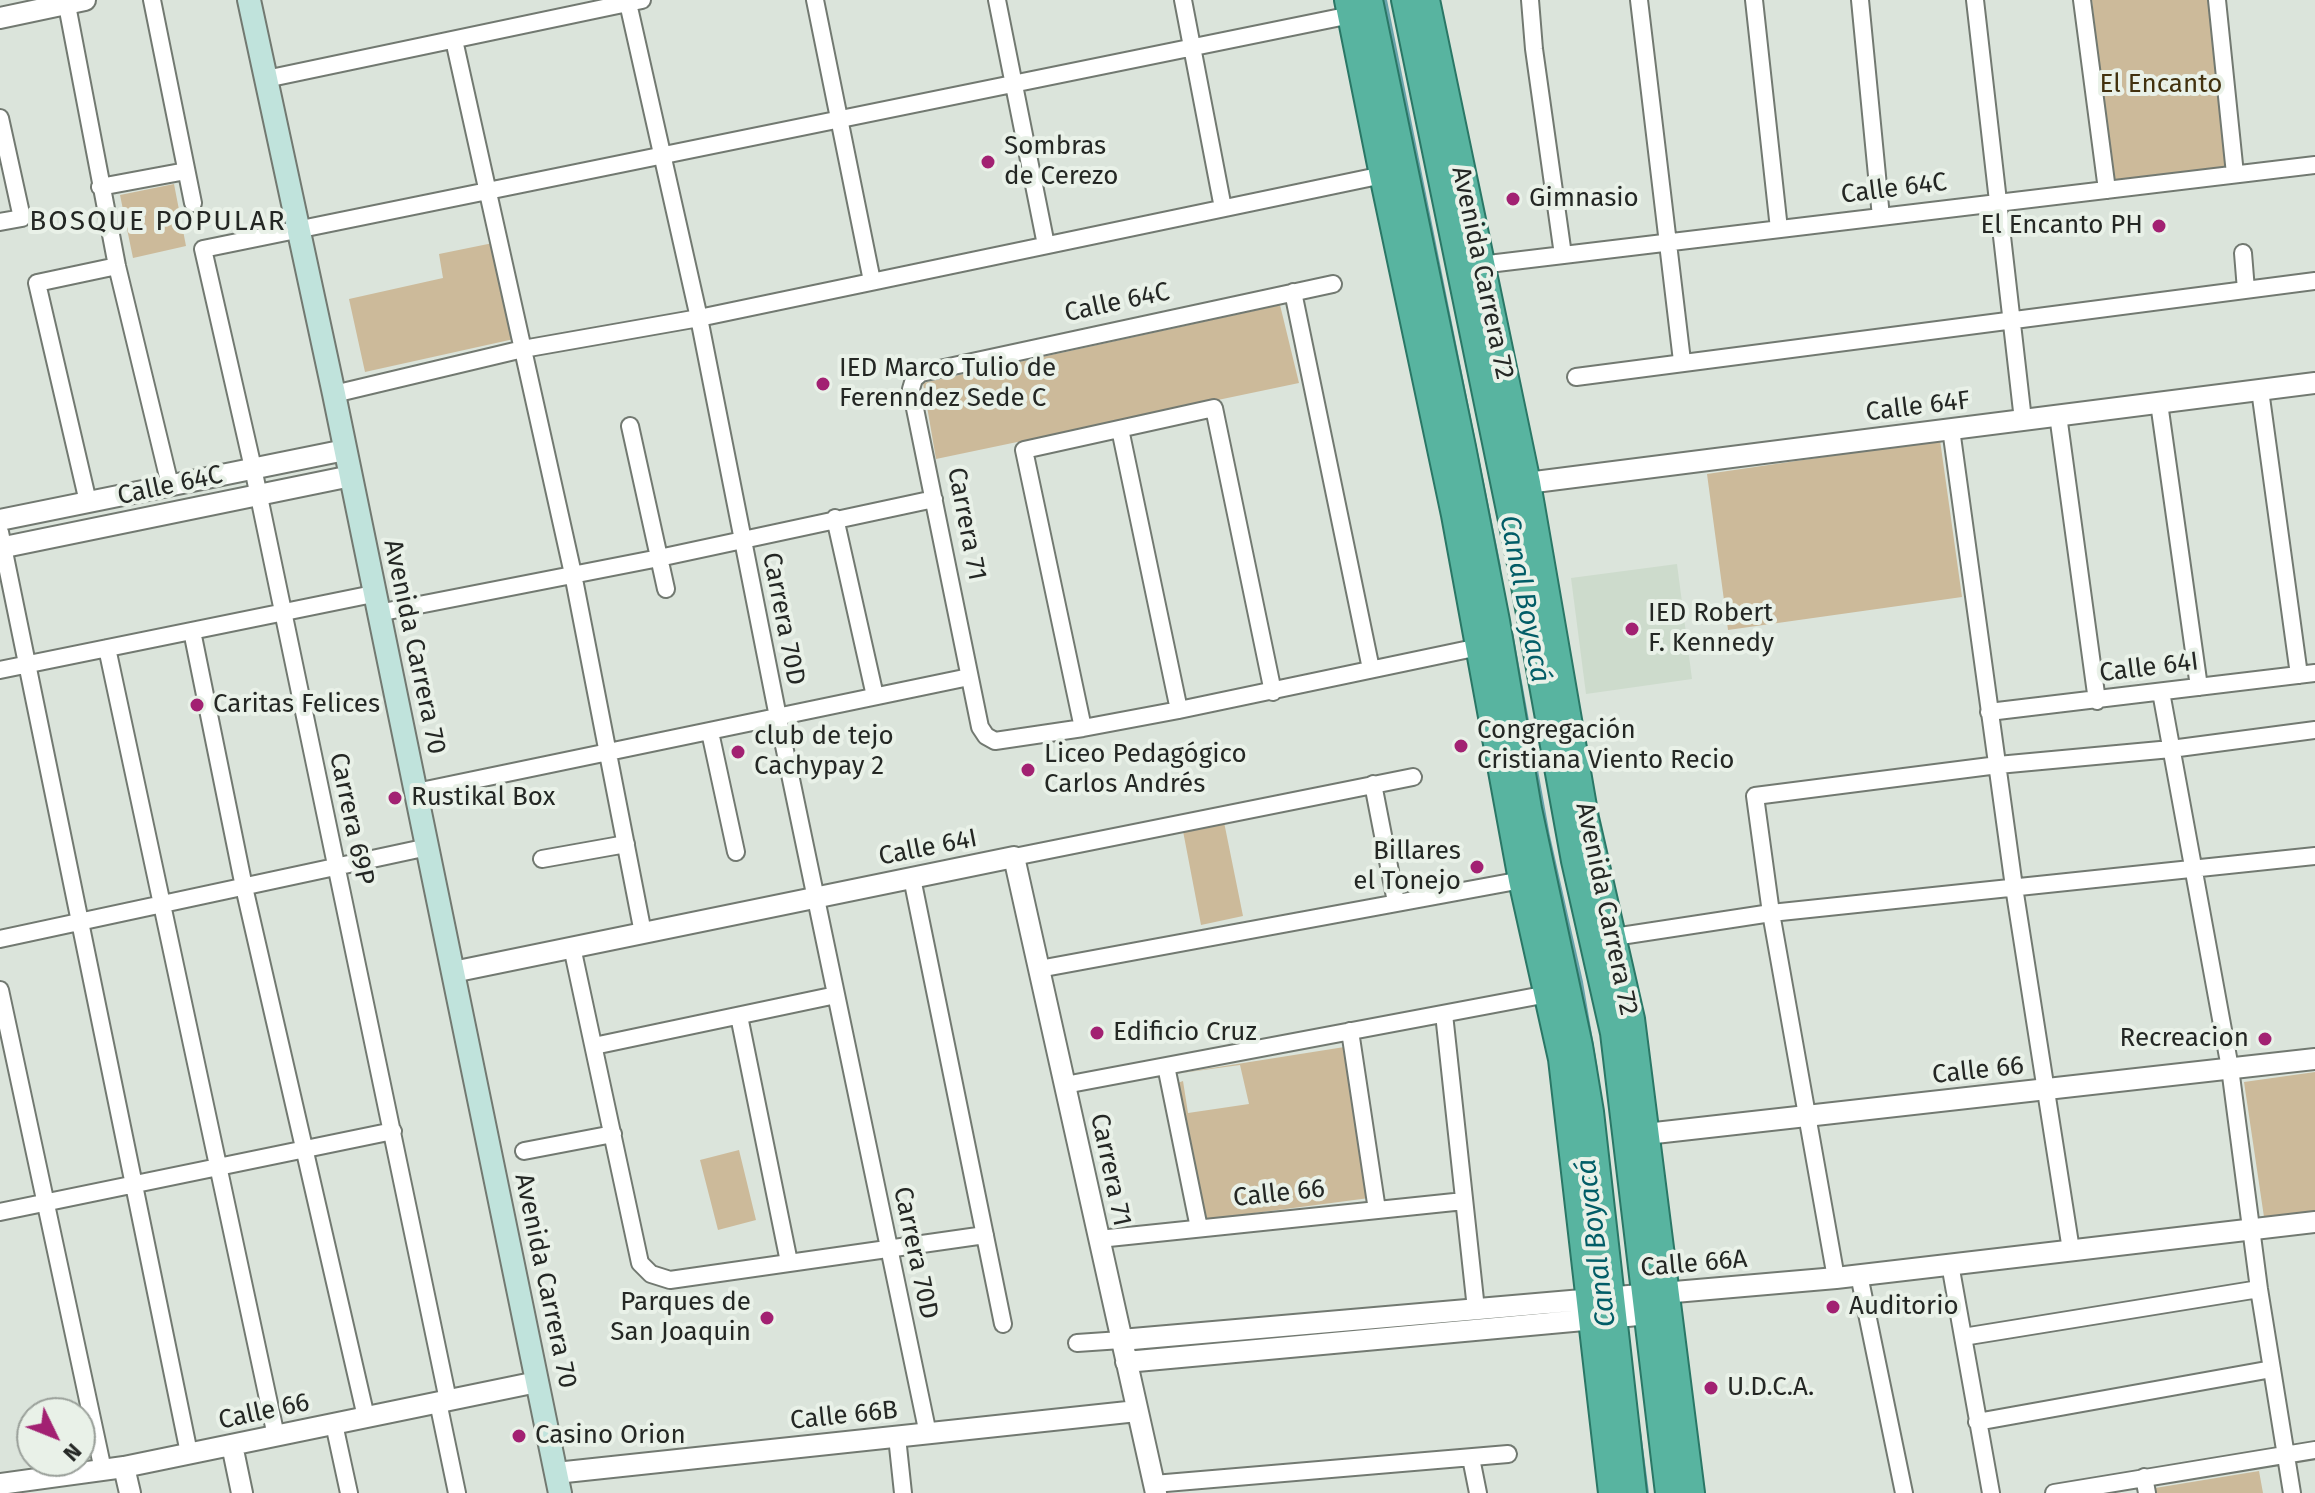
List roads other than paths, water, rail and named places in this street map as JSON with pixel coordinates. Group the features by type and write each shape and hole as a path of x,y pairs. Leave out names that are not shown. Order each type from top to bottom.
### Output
{"highway":[{"name":"Avenida Carrera 72","path":"1419,1 1416,60 1521,564 1560,786 1614,1033 1628,1306 1633,1493"},
{"name":"Avenida Carrera 72","path":"1419,1 1463,183 1527,483 1585,818 1631,1019 1646,1134 1612,1493"},
{"name":"Avenida Carrera 72","path":"1356,5 1383,175 1455,515 1502,779 1569,1106 1628,1306 1691,1493"},
{"name":"Avenida Carrera 72","path":"1356,5 1456,417 1541,874 1669,1493"},
{"path":"1435,151 1463,183"},
{"path":"1429,392 1456,417"},
{"path":"1546,709 1562,673"},
{"path":"1502,779 1516,743"},
{"path":"1560,786 1585,818"}],"main road":[{"name":"Avenida Carrera 70","path":"249,0 334,394 558,1483"}],"street":[{"path":"152,0 193,203"},
{"path":"815,0 872,281"},
{"path":"997,0 1046,245"},
{"path":"1183,0 1223,208"},
{"path":"1530,0 1563,255"},
{"path":"1639,0 1682,361"},
{"path":"1754,0 1779,229"},
{"path":"1860,0 1881,217"},
{"path":"1975,0 2023,420"},
{"path":"2082,0 2107,190"},
{"path":"2217,0 2235,174"},
{"path":"0,18 72,1 100,187 170,485"},
{"path":"266,79 635,1"},
{"name":"Carrera 70D","path":"635,1 660,156 699,318 778,717 928,1434"},
{"path":"299,229 1192,48 1356,5"},
{"path":"454,40 573,574 643,933"},
{"path":"0,118 22,218 0,222"},
{"name":"Calle 64C","path":"1480,265 2315,165"},
{"path":"100,187 186,171"},
{"path":"334,394 523,349 699,318 1383,175"},
{"name":"Carrera 69P","path":"299,229 203,249 253,468 393,1131 457,1493"},
{"path":"2243,253 2246,290"},
{"path":"88,502 37,283 117,266"},
{"path":"1576,377 2315,281"},
{"name":"Calle 64C","path":"914,379 921,373 1333,284"},
{"path":"1293,292 1371,669"},
{"name":"Carrera 71","path":"914,379 911,389 980,727 986,736 995,741 1083,728"},
{"name":"Calle 64F","path":"1527,483 2315,383"},
{"path":"2260,390 2307,674"},
{"path":"2159,403 2199,687"},
{"path":"1273,692 1214,408 1024,450 1083,728 1273,692 1479,647"},
{"path":"2058,415 2097,701"},
{"path":"630,426 666,589"},
{"path":"1120,429 1179,710"},
{"path":"1951,429 2014,887 2071,1250"},
{"name":"Calle 64C","path":"0,520 345,450"},
{"name":"Calle 64C","path":"1,543 351,476"},
{"path":"0,670 282,612 376,603 573,574 934,499"},
{"path":"835,518 875,696"},
{"path":"1,543 189,1453"},
{"path":"192,631 244,887 366,1417"},
{"path":"107,648 276,1436"},
{"name":"Calle 64I","path":"1989,712 2307,674"},
{"path":"416,792 969,677"},
{"path":"2161,692 2230,1068 2259,1289 2292,1493"},
{"path":"1836,1278 1771,913 1755,796 2315,730"},
{"path":"710,732 736,852"},
{"name":"Calle 64I","path":"453,972 1413,777"},
{"path":"1373,784 1396,902"},
{"path":"542,859 626,844"},
{"path":"0,939 428,847"},
{"path":"1614,937 1771,913 2315,856"},
{"name":"Carrera 71","path":"1014,857 1155,1488"},
{"path":"912,878 1003,1324"},
{"path":"1039,969 1522,880"},
{"path":"572,947 640,1263 651,1274 670,1280 985,1235"},
{"path":"0,990 103,1470"},
{"path":"1065,1085 1548,994"},
{"path":"594,1046 836,995"},
{"path":"1444,1014 1476,1309"},
{"path":"739,1016 789,1262"},
{"path":"1350,1031 1377,1210"},
{"name":"Calle 66","path":"1646,1134 2315,1059"},
{"path":"1166,1066 1199,1228"},
{"path":"0,1212 393,1131"},
{"path":"524,1151 613,1134"},
{"name":"Calle 66","path":"1099,1239 1464,1201"},
{"name":"Calle 66A","path":"1126,1362 1628,1306 1859,1275 2315,1222"},
{"path":"1950,1264 1991,1493"},
{"path":"1859,1275 1904,1493"},
{"path":"1963,1337 2259,1289"},
{"name":"Calle 66A","path":"1077,1343 1476,1309 1628,1306"},
{"path":"1977,1422 2272,1369"},
{"name":"Calle 66","path":"0,1482 41,1486 103,1470 537,1382"},
{"name":"Calle 66B","path":"558,1483 897,1437 1137,1411"},
{"path":"334,1424 349,1493"},
{"path":"897,1437 903,1493"},
{"path":"232,1445 242,1493"},
{"path":"2064,1492 2146,1485 2315,1450"},
{"path":"1155,1488 1508,1454"},
{"path":"1471,1458 1478,1493"},
{"path":"124,1467 130,1493"}],"waterway":[{"name":"Canal Boyacá","path":"1385,0 1499,567"},
{"name":"Canal Boyacá","path":"1510,627 1548,836 1581,982 1596,1070"},
{"name":"Canal Boyacá","path":"1639,1432 1647,1493"}],"place":[{"name":"Sombras de Cerezo","path":"988,162"},
{"name":"Gimnasio","path":"1513,199"},
{"name":"El Encanto PH","path":"2159,226"},
{"name":"IED Marco Tulio de Ferenndez Sede C","path":"823,384"},
{"name":"IED Robert F. Kennedy","path":"1632,629"},
{"name":"Caritas Felices","path":"197,705"},
{"name":"Congregación Cristiana Viento Recio","path":"1461,746"},
{"name":"club de tejo Cachypay 2","path":"738,752"},
{"name":"Liceo Pedagógico Carlos Andrés","path":"1028,770"},
{"name":"Rustikal Box","path":"395,798"},
{"name":"Billares el Tonejo","path":"1477,867"},
{"name":"Edificio Cruz","path":"1097,1033"},
{"name":"Recreacion","path":"2265,1039"},
{"name":"Auditorio","path":"1833,1307"},
{"name":"Parques de San Joaquin","path":"767,1318"},
{"name":"U.D.C.A.","path":"1711,1388"},
{"name":"Casino Orion","path":"519,1436"}],"district":[{"name":"BOSQUE POPULAR","path":"158,222"}],"park label":[{"name":"El Encanto","path":"2161,85"}]}
